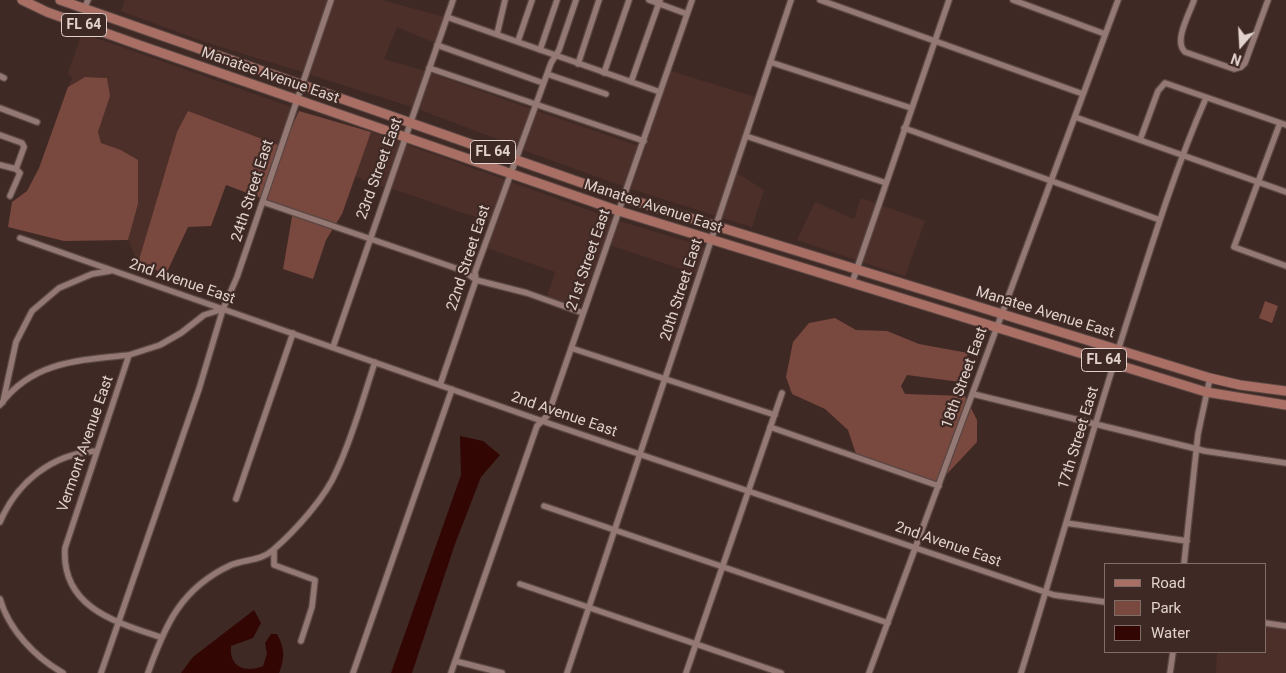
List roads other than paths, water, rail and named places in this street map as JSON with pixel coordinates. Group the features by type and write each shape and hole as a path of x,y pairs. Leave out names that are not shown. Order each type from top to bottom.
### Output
{"main road":[{"name":"Manatee Avenue East","path":"22,0 81,24 404,138 619,211 1206,392 1286,405"},
{"name":"Manatee Avenue East","path":"60,0 86,4 301,85 625,198 1210,378 1240,385 1286,391"}],"street":[{"name":"24th Street East","path":"101,673 199,389 223,309 237,276 263,202 296,99 331,0"},
{"name":"23rd Street East","path":"332,347 453,0"},
{"path":"496,34 505,0"},
{"path":"518,41 532,0"},
{"path":"540,50 557,0"},
{"name":"22nd Street East","path":"440,385 476,280 475,272 543,83 559,50 576,0"},
{"path":"578,64 599,0"},
{"path":"604,73 629,0"},
{"path":"649,0 660,2 687,14"},
{"name":"21st Street East","path":"451,673 537,426 548,415 625,198 692,0"},
{"name":"20th Street East","path":"567,673 616,531 791,0"},
{"path":"820,0 1083,94"},
{"path":"852,283 949,0"},
{"path":"1013,0 1105,34"},
{"name":"18th Street East","path":"869,673 917,548 938,486 1003,315 1118,0"},
{"path":"1194,0 1180,44 1185,52 1234,69 1242,66 1268,0"},
{"path":"631,82 660,2"},
{"path":"447,17 660,92"},
{"path":"437,46 543,83"},
{"path":"770,62 911,108"},
{"path":"429,68 644,141"},
{"path":"547,74 606,94"},
{"path":"1140,140 1158,91 1163,83 1283,124 1258,182 1234,248 1286,266"},
{"name":"17th Street East","path":"1021,673 1118,349 1160,220 1206,98"},
{"path":"0,108 37,122"},
{"path":"1075,116 1286,192"},
{"path":"904,128 1160,220"},
{"path":"0,135 22,143 24,147 16,169"},
{"path":"746,136 886,183"},
{"path":"0,165 16,169 20,173 10,196"},
{"path":"263,202 464,271 476,280 527,293 583,313"},
{"name":"2nd Avenue East","path":"20,238 452,390 1046,592 1104,602"},
{"path":"1,403 16,342 32,311 52,292 66,284 92,274 112,271"},
{"path":"1,403 34,375 53,366 79,359 129,355 160,345 181,333 204,315 223,309"},
{"path":"236,499 293,333"},
{"path":"571,348 775,415"},
{"name":"Vermont Avenue East","path":"129,355 68,536 66,565 72,585 85,602 94,609 118,622 160,637"},
{"path":"148,673 160,637 178,606 208,578 233,564 246,560 260,559 274,550 327,489 337,470 375,362"},
{"path":"1184,563 1198,449 1206,392 1210,378"},
{"path":"353,673 452,390"},
{"path":"686,673 782,393"},
{"path":"973,394 1198,449 1286,463"},
{"path":"770,427 938,486"},
{"path":"0,522 16,492 36,473 72,455 96,451"},
{"path":"544,506 888,623"},
{"path":"1066,523 1187,541"},
{"path":"274,550 274,565 315,580 312,607 301,641"},
{"path":"520,584 779,673"},
{"path":"0,599 1,611 28,647 63,673"},
{"path":"1266,623 1286,626"},
{"path":"1170,673 1172,653"},
{"path":"455,661 502,673"}],"water":[{"path":"460,436 483,441 500,455 481,477 455,544 412,673 391,673 461,475"},
{"path":"254,610 261,623 253,638 231,646 233,659 236,664 245,669 263,666 267,654 265,643 271,634 277,634 282,644 283,654 279,673 181,673 193,657"}]}
